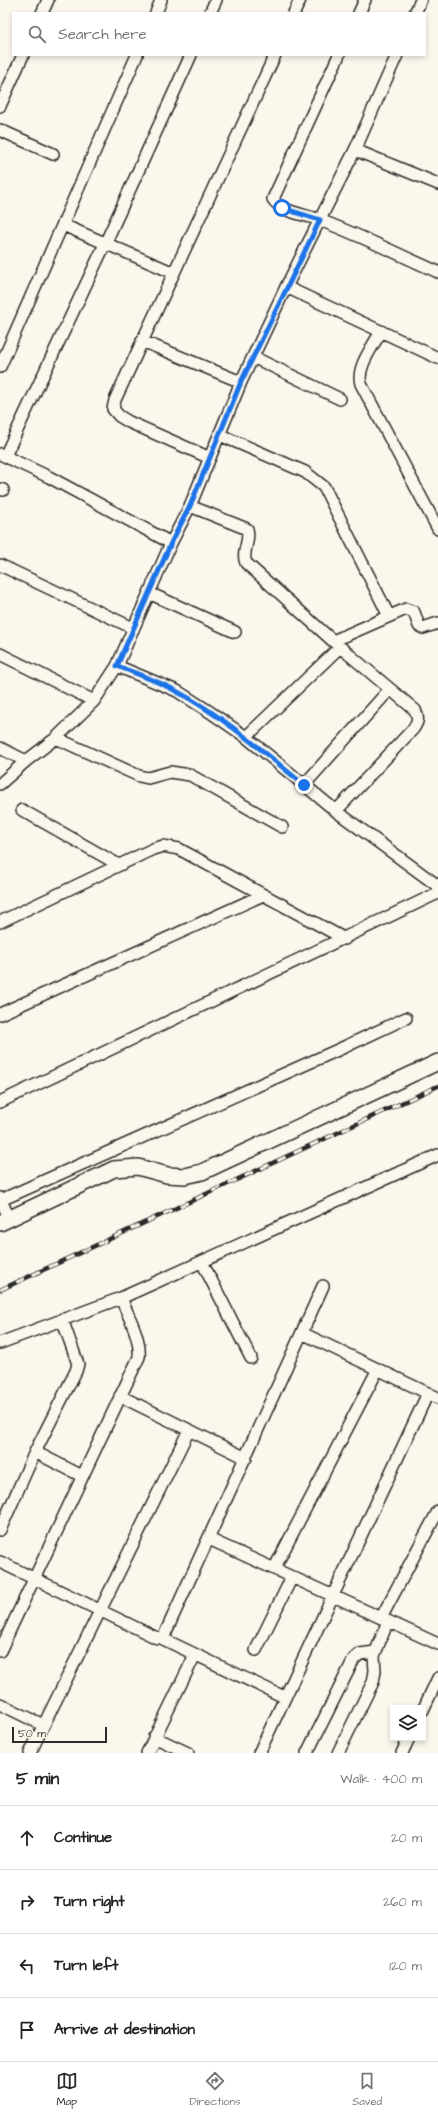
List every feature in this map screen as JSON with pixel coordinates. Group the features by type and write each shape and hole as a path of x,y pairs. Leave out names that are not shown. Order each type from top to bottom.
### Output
{"street":[{"path":"42,12 48,0"},
{"path":"156,12 162,0"},
{"path":"210,12 216,0"},
{"path":"294,12 300,0"},
{"path":"359,12 365,0"},
{"path":"415,12 421,0"},
{"path":"0,106 23,56"},
{"path":"0,367 137,56"},
{"path":"171,543 49,477 2,455 105,244 191,56"},
{"path":"210,458 129,422 119,416 113,409 115,400 275,56"},
{"path":"339,56 273,199 276,204 282,208 320,220 438,272"},
{"path":"0,784 26,761 56,738 94,701 117,666 171,543 190,506 241,382 286,287 355,150 397,56"},
{"path":"0,130 53,154"},
{"path":"355,150 438,184"},
{"path":"63,226 174,273"},
{"path":"286,287 438,358"},
{"path":"381,331 362,366 359,376 361,384 438,529"},
{"path":"142,341 241,382"},
{"path":"253,357 340,399"},
{"path":"220,435 306,472 324,487 389,616"},
{"path":"190,506 247,529 248,533 244,555 246,564 336,644 415,710 418,716 418,722 336,811"},
{"path":"0,565 133,628"},
{"path":"149,593 235,632"},
{"path":"246,737 336,644 402,610 410,609 414,612 419,626 423,628 438,623"},
{"path":"0,654 94,701"},
{"path":"117,666 177,691 246,737 336,811 438,886"},
{"path":"304,785 390,689"},
{"path":"56,738 139,776 148,778 170,772 190,775 282,827"},
{"path":"0,748 26,761"},
{"path":"22,810 119,865"},
{"path":"0,922 154,848 171,846 345,938"},
{"path":"0,1102 438,893"},
{"path":"0,1014 263,894"},
{"path":"406,1018 340,1049 0,1199 5,1222 114,1169 138,1167 167,1175 185,1176 202,1172 438,1062"},
{"path":"0,1343 121,1298 438,1155"},
{"path":"202,1262 251,1358"},
{"path":"161,1638 166,1633 323,1286"},
{"path":"0,1651 136,1365 140,1349 121,1298"},
{"path":"0,1530 35,1452 78,1364 62,1320"},
{"path":"302,1333 438,1398"},
{"path":"274,1568 378,1369"},
{"path":"260,1753 284,1697 428,1393"},
{"path":"120,1396 246,1458"},
{"path":"30,1753 188,1430"},
{"path":"35,1452 82,1476"},
{"path":"338,1753 373,1682 375,1652 385,1619 438,1510"},
{"path":"209,1539 385,1619 436,1639"},
{"path":"0,1562 99,1611 157,1638 161,1638 284,1697"},
{"path":"256,1650 292,1577"},
{"path":"307,1753 354,1659 360,1654 375,1652"},
{"path":"146,1753 195,1655"},
{"path":"425,1705 438,1678"},
{"path":"0,1704 43,1725"},
{"path":"154,1737 188,1753"},
{"path":"402,1753 408,1741"}],"railway":[{"path":"0,1290 438,1086"}],"route":[{"path":"282,208 320,220 241,382 190,506 171,543 117,666 158,682 192,700 246,737 304,785"}]}
